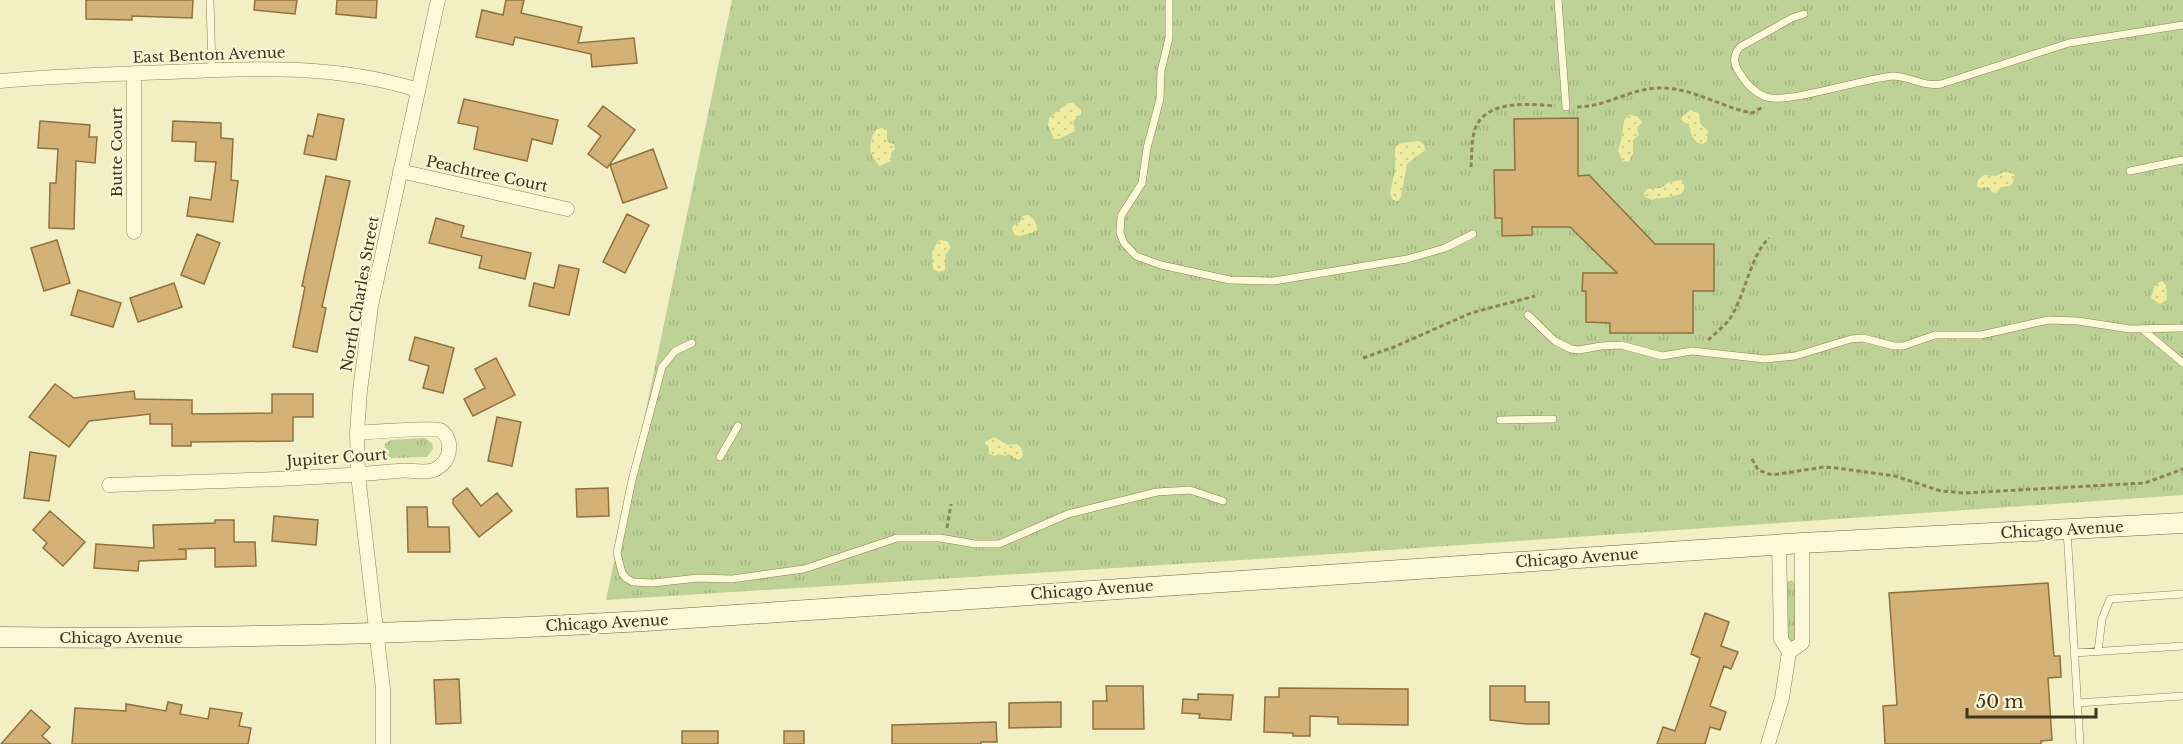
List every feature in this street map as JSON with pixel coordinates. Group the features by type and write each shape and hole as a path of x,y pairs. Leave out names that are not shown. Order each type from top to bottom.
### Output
{"main road":[{"name":"Chicago Avenue","path":"0,637 185,638 376,634 645,621 1802,543 2183,523"}],"street":[{"name":"North Charles Street","path":"383,744 383,689 358,475 357,433 363,358 371,306 438,0"},
{"name":"East Benton Avenue","path":"0,81 212,70 320,70 373,78 418,90"},
{"name":"Butte Court","path":"134,73 134,232"},
{"name":"Peachtree Court","path":"400,171 567,208"},
{"name":"Jupiter Court","path":"109,485 358,475 399,470 431,471 441,466 448,458 450,448 448,438 440,430 357,433"},
{"path":"1789,652 1802,643 1802,543"},
{"path":"1768,744 1782,698 1789,652 1781,639 1779,545"}],"lane":[{"path":"210,0 212,70"},
{"path":"1169,0 1169,38 1161,71 1160,99 1147,148 1142,183 1121,216 1120,234 1129,250 1136,256 1161,265 1230,280 1267,281 1407,259 1439,250 1473,234"},
{"path":"1558,0 1566,107"},
{"path":"1804,14 1792,18 1740,47 1734,56 1742,78 1759,94 1771,98 1791,96 1894,76 1904,76 1931,86 2069,43 2183,25"},
{"path":"2130,171 2183,160"},
{"path":"1528,315 1555,341 1571,349 1621,345 1662,356 1692,351 1747,358 1795,356 1851,339 1863,338 1903,346 1935,335 1981,335 2048,320 2078,321 2113,328 2183,328"},
{"path":"2142,329 2183,363"},
{"path":"692,343 675,351 668,358 657,379 632,480 617,553 622,573 626,579 640,584 698,578 732,579 804,569 887,540 909,537 940,537 975,544 999,544 1068,514 1157,492 1190,490 1223,501"},
{"path":"1500,420 1553,419"},
{"path":"720,457 738,426"},
{"path":"2067,530 2080,744"},
{"path":"2098,651 2102,619 2109,599 2183,594"},
{"path":"2074,653 2183,646"},
{"path":"2077,703 2183,696"}],"path":[{"path":"1471,167 1475,128 1486,115 1506,106 1591,107 1640,91 1661,88 1692,93 1752,113 1766,105 1771,98"},
{"path":"1692,351 1707,341 1729,319 1741,296 1759,249 1769,238"},
{"path":"1363,358 1471,313 1535,296"},
{"path":"1752,459 1758,470 1772,476 1824,467 1836,468 1895,476 1941,491 1964,493 2145,483 2183,469"},
{"path":"940,537 948,527 951,504"}],"green space":[{"path":"732,0 2183,0 2183,495 1258,559 606,600"},
{"path":"425,438 432,443 433,449 427,457 391,458 384,452 385,444 390,440"},
{"path":"1792,580 1796,585 1797,641 1794,643 1788,642 1787,582"}],"sand":[{"path":"1068,103 1073,103 1081,110 1081,114 1073,121 1075,131 1054,139 1048,125 1049,118"},
{"path":"1690,110 1699,113 1700,123 1708,131 1707,141 1703,144 1694,140 1689,124 1684,123 1681,118"},
{"path":"1629,115 1637,116 1642,122 1637,128 1639,135 1633,140 1633,153 1629,162 1623,161 1618,151 1624,120"},
{"path":"881,128 887,130 887,139 889,143 894,144 895,149 891,153 891,161 880,166 873,158 870,149 876,130"},
{"path":"1419,141 1424,145 1425,150 1407,164 1401,197 1398,201 1393,200 1390,193 1395,171 1395,147 1401,143"},
{"path":"2006,171 2015,175 2010,186 2001,187 1996,193 1988,187 1977,186 1978,180 1984,175 1996,176"},
{"path":"1681,180 1684,182 1684,190 1681,194 1653,200 1645,197 1644,193 1647,189 1661,188 1669,182"},
{"path":"1028,215 1035,222 1037,231 1020,236 1015,235 1013,226 1020,222 1023,216"},
{"path":"938,241 948,242 951,248 945,255 945,270 939,272 933,269 932,252"},
{"path":"2162,281 2166,285 2167,300 2160,304 2151,298 2155,285"},
{"path":"994,437 1008,445 1017,444 1022,450 1022,458 1018,460 1009,454 994,456 989,454 989,447 985,442"}],"building":[{"path":"86,0 193,0 192,18 132,16 132,20 86,19"},
{"path":"255,0 297,0 295,14 254,10"},
{"path":"337,0 377,0 376,18 336,14"},
{"path":"506,0 524,0 521,13 582,27 578,43 634,38 637,63 592,67 591,54 515,37 513,45 476,37 482,10 503,15"},
{"path":"464,99 558,120 552,144 532,139 527,161 474,149 478,127 458,123"},
{"path":"603,106 635,130 607,168 588,154 601,136 588,126"},
{"path":"318,114 344,119 336,160 304,154 308,135 313,137"},
{"path":"1578,118 1578,176 1589,175 1655,244 1714,244 1714,291 1693,291 1693,333 1610,333 1610,323 1586,322 1586,291 1582,291 1583,273 1617,273 1570,227 1532,227 1532,235 1502,236 1502,218 1495,218 1494,170 1515,170 1514,119"},
{"path":"40,121 90,125 89,137 97,137 95,163 76,161 74,229 49,228 50,183 56,183 58,149 38,148"},
{"path":"173,121 221,123 221,138 233,139 231,180 238,181 233,222 187,216 190,197 211,200 216,162 195,161 196,142 172,141"},
{"path":"653,149 667,188 623,203 610,165"},
{"path":"326,176 350,181 322,307 326,308 317,352 293,347 305,287 302,286"},
{"path":"627,214 649,225 625,273 603,262"},
{"path":"436,218 464,226 461,237 531,253 525,279 479,268 482,256 429,243"},
{"path":"197,234 220,243 204,284 181,275"},
{"path":"57,240 70,283 44,291 31,248"},
{"path":"559,265 579,269 569,315 529,306 534,283 554,288"},
{"path":"174,283 182,307 138,322 130,298"},
{"path":"78,290 121,303 113,327 71,315"},
{"path":"415,337 454,348 443,393 423,388 429,366 409,360"},
{"path":"496,358 515,395 473,416 464,399 485,388 475,369"},
{"path":"55,384 74,398 134,391 135,399 192,400 192,414 272,413 272,394 313,394 313,417 293,417 293,441 191,442 191,446 172,446 172,424 150,424 150,414 89,421 69,447 29,417"},
{"path":"497,417 521,422 512,466 488,461"},
{"path":"30,452 56,456 49,501 24,498"},
{"path":"467,488 481,506 497,493 512,511 479,537 453,504 453,499"},
{"path":"608,488 609,516 577,517 576,489"},
{"path":"407,507 427,507 428,527 449,527 450,552 408,552"},
{"path":"50,511 85,542 63,566 43,548 47,543 33,530"},
{"path":"274,516 318,520 316,545 272,541"},
{"path":"215,520 234,520 234,542 255,542 256,566 215,567 215,548 178,549 186,550 186,559 139,561 138,571 94,568 96,544 154,548 153,525 215,523"},
{"path":"2048,583 2054,656 2060,656 2061,677 2048,678 2052,740 2041,741 2041,744 1885,744 1883,706 1897,705 1889,593"},
{"path":"1705,613 1729,622 1721,646 1738,652 1731,669 1724,666 1710,706 1726,712 1720,730 1710,727 1705,744 1657,744 1663,727 1675,731 1700,658 1691,654"},
{"path":"459,679 461,723 436,724 434,680"},
{"path":"1106,686 1143,686 1144,729 1093,729 1093,701 1107,701"},
{"path":"1490,686 1525,686 1525,702 1549,702 1549,724 1490,720"},
{"path":"1279,688 1408,689 1408,725 1338,724 1338,717 1310,716 1310,736 1264,732 1265,697 1279,697"},
{"path":"1198,694 1233,695 1231,720 1199,718 1200,714 1182,713 1183,699 1198,700"},
{"path":"168,702 182,705 180,714 208,719 210,708 242,713 239,726 251,728 248,744 72,744 75,708 126,711 126,704 166,711"},
{"path":"1061,702 1061,727 1009,728 1009,703"},
{"path":"31,710 50,727 42,736 51,744 1,744"},
{"path":"996,722 997,742 892,744 892,725"},
{"path":"682,731 718,731 718,744 682,744"},
{"path":"784,731 804,731 804,744 784,744"}]}
